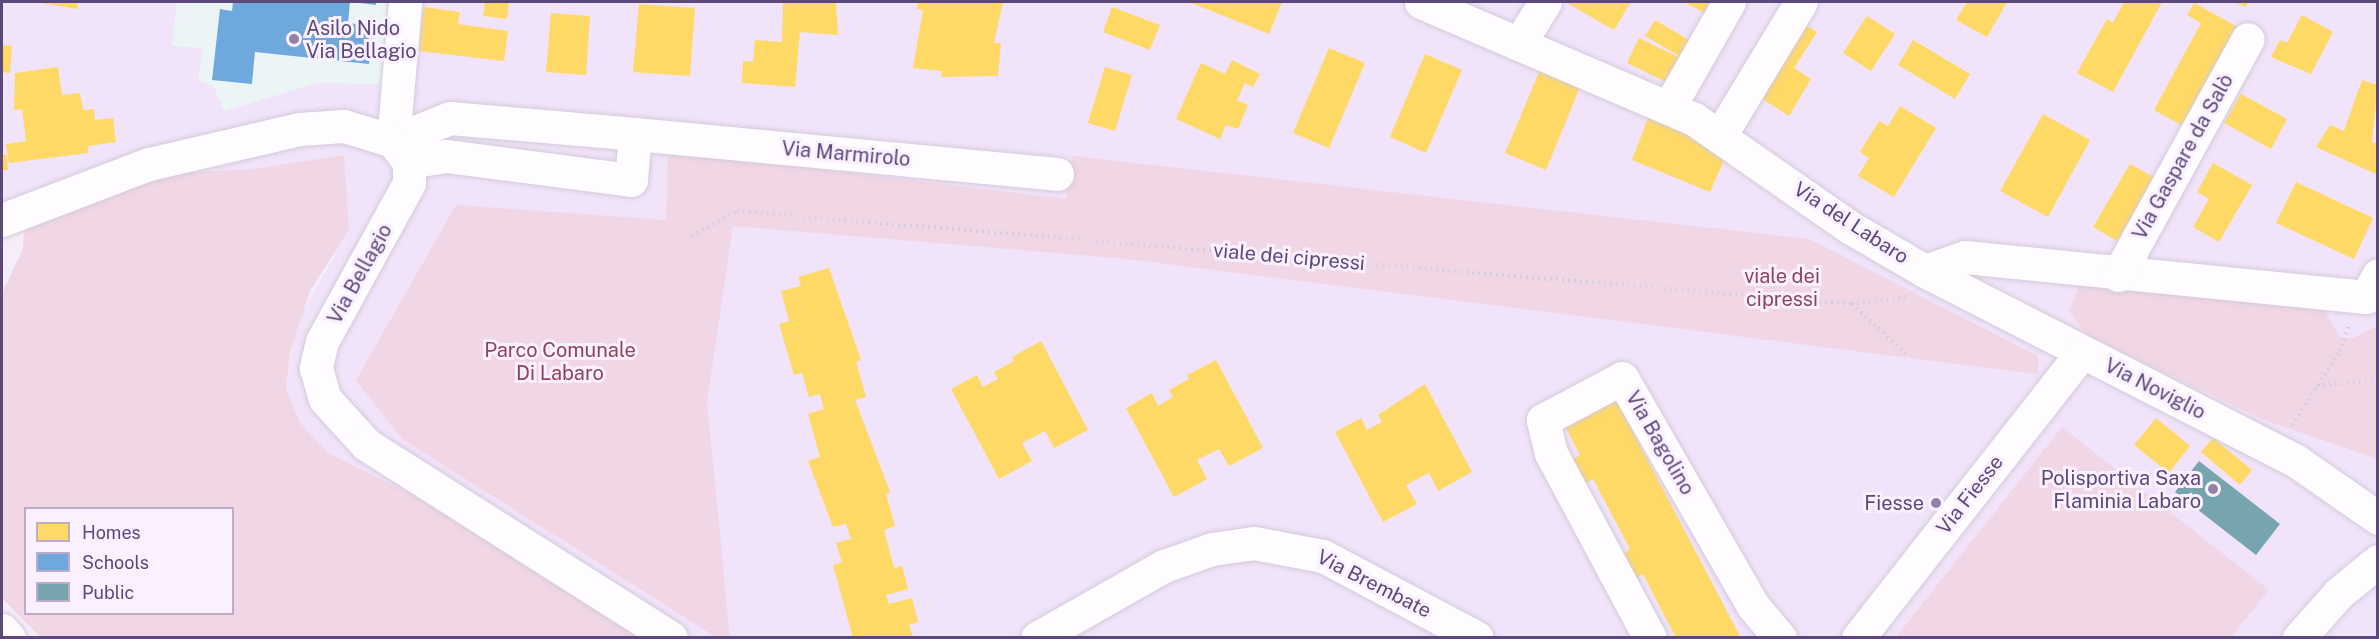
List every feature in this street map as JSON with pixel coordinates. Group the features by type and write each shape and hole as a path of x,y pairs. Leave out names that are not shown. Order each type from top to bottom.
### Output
{"street":[{"name":"Via Bellagio","path":"405,2 401,152 403,197 322,341 316,368 325,399 367,445 671,638"},
{"name":"Via del Labaro","path":"1422,2 1669,107 1721,134 1851,228 1922,284 1965,257 2118,275 2372,286"},
{"path":"1519,44 1545,2"},
{"path":"1669,107 1729,2"},
{"path":"1721,134 1800,2"},
{"name":"Via Gaspare da Salò","path":"2118,275 2248,39"},
{"name":"Via Marmirolo","path":"401,152 450,118 1057,174"},
{"path":"2,220 149,164 299,129 344,126 401,152 631,180 635,134"},
{"name":"Via Noviglio","path":"1922,284 2082,352 2281,452 2378,518"},
{"name":"Via Fiesse","path":"1858,638 2082,352"},
{"name":"Via Bagolino","path":"1650,638 1551,453 1543,420 1622,378 1753,606 1780,638"},
{"name":"Via Brembate","path":"1037,638 1164,566 1254,543 1303,548 1331,560 1477,638"},
{"path":"2299,638 2339,593 2378,561"},
{"path":"2,630 9,638"}],"path":[{"name":"viale dei cipressi","path":"693,236 737,211 1851,304 1922,284"},
{"path":"2281,452 2372,286"},
{"path":"1851,304 1906,354"},
{"path":"2316,385 2378,380"}],"shaded area":[{"path":"2,2 2377,2 2377,637 646,637 330,454 300,424 286,388 294,328 349,230 256,169 170,173 24,228 2,241"},
{"path":"177,2 395,2 387,84 318,83 224,111 214,87 198,80 203,48 172,46"}],"green space":[{"name":"Parco Comunale Di Labaro","path":"668,151 1066,199 1072,156 1809,239 2038,356 2038,374 1128,259 733,226 707,402 730,638 716,637 402,439 356,380 456,205 666,220"},
{"path":"344,155 349,230 310,291 290,352 286,388 300,423 330,454 435,506 646,637 40,637 2,598 2,293 23,249 24,228 171,173 256,169"},
{"path":"2079,286 2320,303 2340,337 2353,338 2377,326 2377,459 2262,419 2086,335 2069,311"},
{"path":"2062,427 2269,590 2231,637 1896,637"}],"building: Homes":[{"path":"35,2 78,2 77,9"},
{"path":"485,2 509,2 507,19 483,16"},
{"path":"783,2 836,2 838,35 800,32 795,87 742,83 743,61 753,62 755,40 782,42"},
{"path":"918,2 1003,2 994,43 1001,43 998,76 941,77 942,71 913,68 923,10 917,9"},
{"path":"1189,2 1282,2 1269,34"},
{"path":"1565,2 1631,2 1614,30"},
{"path":"1684,2 1718,2 1710,16"},
{"path":"1967,2 2007,2 1987,37 1956,20"},
{"path":"2124,2 2162,2 2113,92 2077,73 2107,19 2113,23"},
{"path":"2234,2 2248,2 2246,7"},
{"path":"2194,3 2236,26 2183,126 2154,110 2201,23 2187,15"},
{"path":"639,4 695,8 690,76 633,72"},
{"path":"424,7 460,12 458,24 508,31 504,61 419,51"},
{"path":"1112,7 1160,25 1150,50 1103,32"},
{"path":"551,13 590,16 586,75 546,72"},
{"path":"2302,15 2333,32 2311,74 2271,57 2280,40 2287,43"},
{"path":"1867,16 1895,34 1871,71 1843,53"},
{"path":"1655,20 1691,41 1681,57 1645,36"},
{"path":"1799,21 1817,32 1794,68 1811,79 1789,116 1753,93"},
{"path":"1639,38 1680,58 1668,83 1627,63"},
{"path":"1913,40 1970,74 1955,99 1898,65"},
{"path":"2,45 12,46 10,73 2,72"},
{"path":"1329,48 1365,63 1329,148 1293,133"},
{"path":"1425,54 1462,70 1426,153 1390,137"},
{"path":"1232,60 1260,74 1253,87 1245,83 1237,100 1248,105 1238,129 1226,125 1220,139 1176,119 1201,63 1225,74"},
{"path":"58,67 62,95 80,93 83,110 94,109 95,120 113,118 116,142 88,146 88,153 9,163 6,144 26,141 22,109 14,110 15,73"},
{"path":"1105,67 1132,75 1115,131 1088,123"},
{"path":"1540,70 1580,87 1546,170 1505,153"},
{"path":"2362,80 2378,85 2372,142 2378,144 2378,175 2316,147 2330,125 2344,131"},
{"path":"2241,94 2287,119 2271,149 2224,123"},
{"path":"1900,106 1936,128 1894,197 1858,176 1869,158 1860,152 1879,121 1888,126"},
{"path":"2043,114 2090,140 2048,217 2000,191"},
{"path":"1648,118 1728,151 1710,192 1632,160"},
{"path":"2,155 7,155 8,170 2,170"},
{"path":"2213,163 2252,185 2219,242 2193,227 2209,199 2197,192"},
{"path":"2130,164 2155,178 2117,241 2093,227"},
{"path":"2296,182 2373,218 2354,259 2276,223"},
{"path":"829,268 861,360 856,362 866,397 855,400 890,492 886,494 895,526 884,530 894,568 902,566 908,589 886,595 889,604 912,598 918,622 909,625 913,638 853,638 833,565 842,562 836,543 851,539 846,524 833,527 808,461 820,457 808,414 824,409 820,394 809,397 802,373 794,375 779,324 789,321 781,291 801,286 798,277"},
{"path":"1041,341 1088,430 1054,448 1045,431 1022,443 1032,461 999,479 951,389 977,375 983,387 998,379 994,372 1014,361 1012,357"},
{"path":"1216,360 1263,448 1229,466 1219,449 1197,460 1207,479 1174,497 1126,408 1152,393 1158,406 1173,397 1169,390 1189,379 1187,375"},
{"path":"1425,384 1472,472 1438,491 1429,473 1406,485 1417,504 1383,522 1335,432 1361,418 1367,430 1382,422 1378,415"},
{"path":"1615,398 1741,638 1676,638 1643,574 1633,580 1620,555 1630,549 1593,479 1580,486 1568,462 1580,455 1564,424"},
{"path":"2156,418 2190,446 2169,473 2134,445"},
{"path":"2213,438 2252,470 2240,485 2201,452"}],"building: Schools":[{"name":"Asilo Nido Via Bellagio","path":"233,2 350,2 348,23 373,26 369,64 255,52 252,84 212,80 220,9 232,11"},
{"path":"376,2 376,5 360,3"}],"building: Public":[{"path":"2199,461 2280,524 2256,555 2175,492"}],"place":[{"name":"Asilo Nido Via Bellagio","path":"294,39"},
{"name":"Polisportiva Saxa Flaminia Labaro","path":"2213,489"},
{"name":"Fiesse","path":"1936,503"}]}
